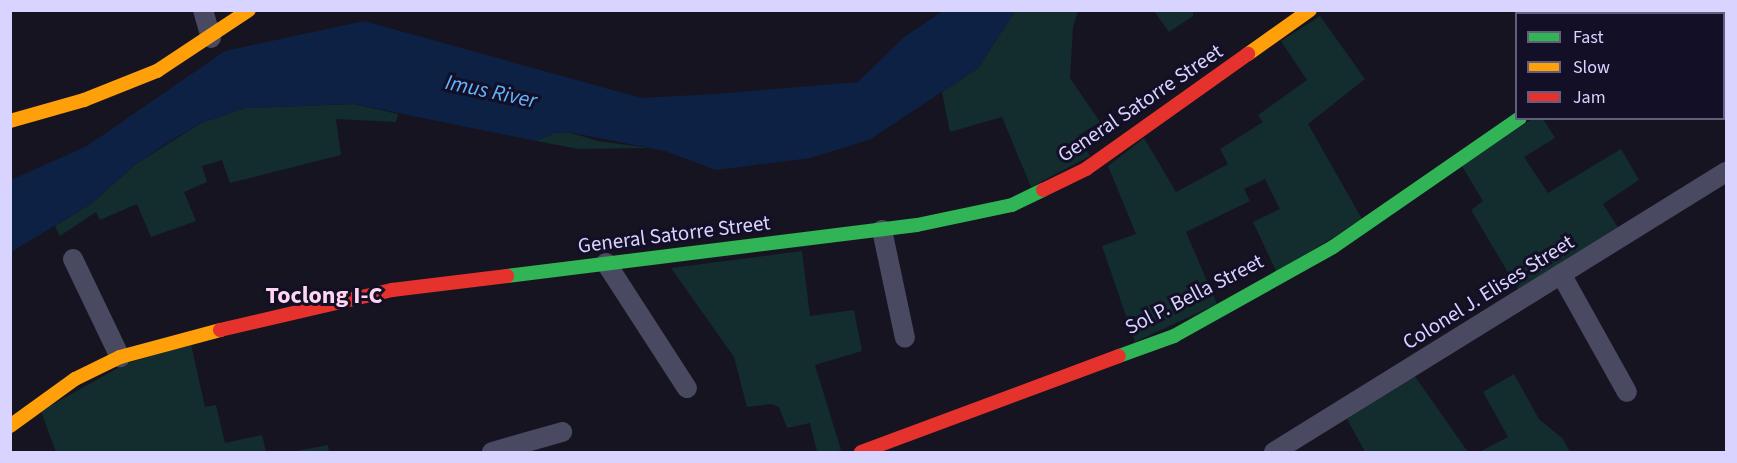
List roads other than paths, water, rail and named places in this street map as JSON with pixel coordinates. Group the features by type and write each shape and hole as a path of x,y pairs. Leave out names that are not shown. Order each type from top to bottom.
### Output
{"street":[{"path":"203,10 211,38"},
{"path":"11,120 84,100 157,70 211,38 249,10"},
{"name":"General Satorre Street","path":"10,426 75,379 120,357 227,326 392,290 882,230 947,221 1012,205 1086,169 1310,10"},
{"name":"Sol P. Bella Street","path":"861,453 1174,336 1333,247 1517,120"},
{"name":"Colonel J. Elises Street","path":"1274,453 1726,172"},
{"path":"882,230 905,338"},
{"path":"73,259 120,357"},
{"path":"606,263 687,388"},
{"path":"1561,274 1627,392"},
{"path":"503,452 562,432"}],"water":[{"name":"Imus River","path":"943,11 1015,11 978,68 869,140 810,158 716,170 665,151 568,132 554,133 536,141 354,104 245,108 201,123 167,143 136,164 92,203 11,252 11,180 87,146 225,51 364,21 641,98 715,94 858,82 904,37"}],"district":[{"name":"Toclong I-C","path":"324,296"}]}
